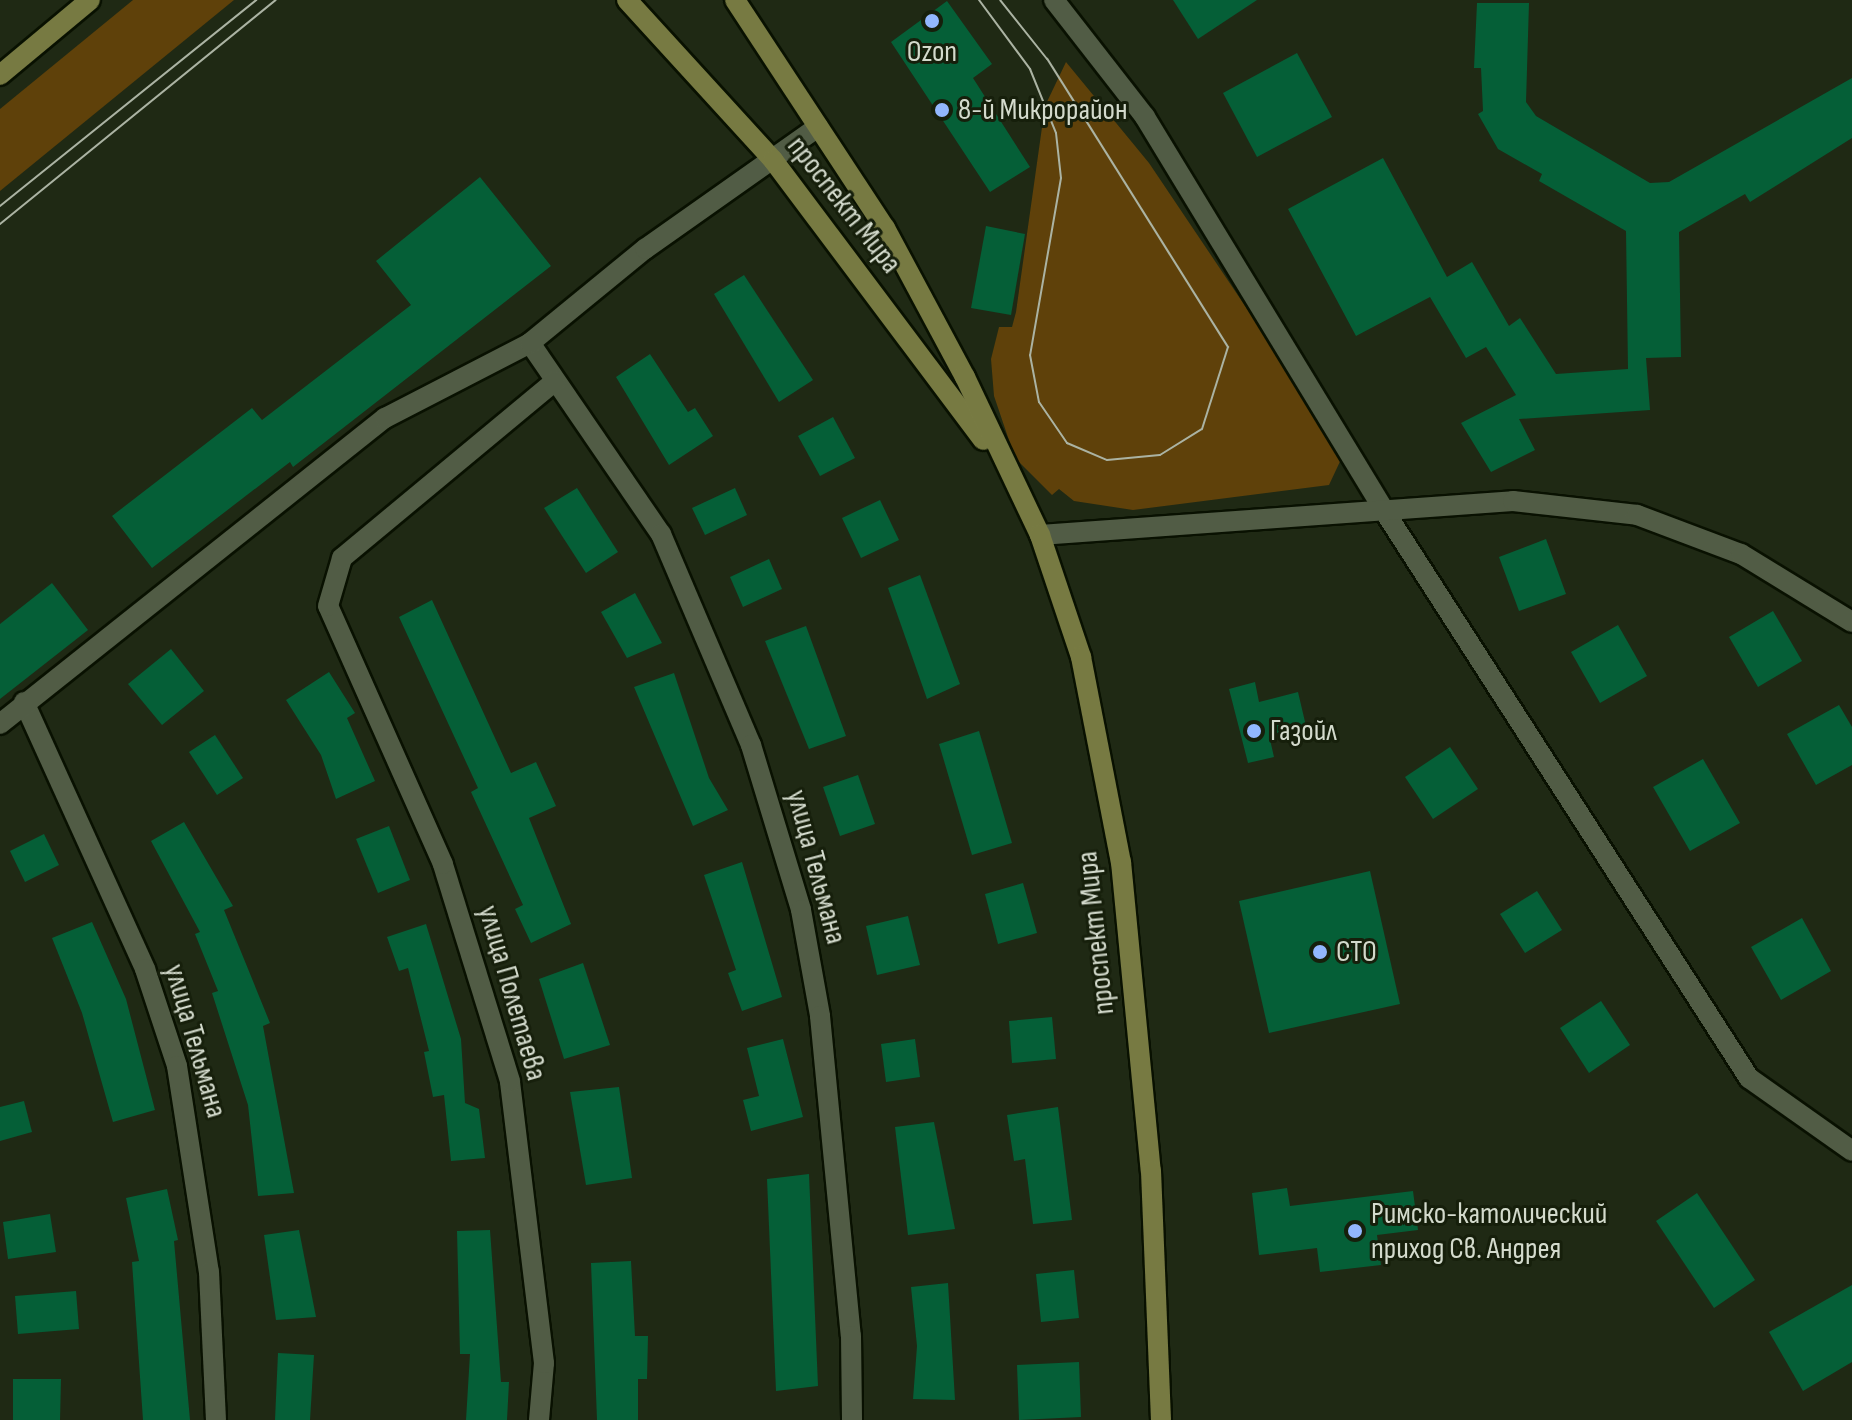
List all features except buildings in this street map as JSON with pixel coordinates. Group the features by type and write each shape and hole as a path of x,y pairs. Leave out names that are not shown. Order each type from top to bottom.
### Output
{"main road":[{"path":"0,75 90,0"},
{"name":"проспект Мира","path":"627,0 773,160 998,459"},
{"name":"проспект Мира","path":"735,0 885,228 965,377 998,459 1040,535 1081,657 1121,862 1151,1171 1161,1420"}],"street":[{"path":"1054,0 1145,117 1383,509 1749,1078 1852,1151"},
{"path":"0,724 385,418 530,343 645,249 818,127"},
{"name":"улица Тельмана","path":"530,343 661,534 751,745 801,910 822,1032 851,1336 852,1420"},
{"name":"улица Полетаева","path":"539,1420 544,1363 510,1081 443,864 328,606 342,558 555,381"},
{"path":"1040,535 1513,501 1637,515 1741,554 1852,622"},
{"name":"улица Тельмана","path":"24,702 145,969 177,1066 207,1258 216,1420"}],"shaded area":[{"path":"133,0 234,0 0,191 0,109"},
{"path":"1066,62 1149,163 1344,453 1329,485 1133,510 1074,501 1059,489 1052,495 1015,458 994,396 991,359 999,327 1012,327 1016,312 1045,106"}],"tram line":[{"path":"0,206 256,0"},
{"path":"0,224 276,0"},
{"path":"979,0 1030,69 1056,133 1061,178 1030,355 1039,402 1067,443 1107,460 1160,455 1202,429 1228,347 1047,59 1000,0"}],"place":[{"name":"Ozon","path":"932,21"},
{"name":"8-й Микрорайон","path":"942,110"},
{"name":"Газойл","path":"1254,731"},
{"name":"СТО","path":"1320,952"},
{"name":"Римско-католический приход Св. Андрея","path":"1355,1231"}]}
